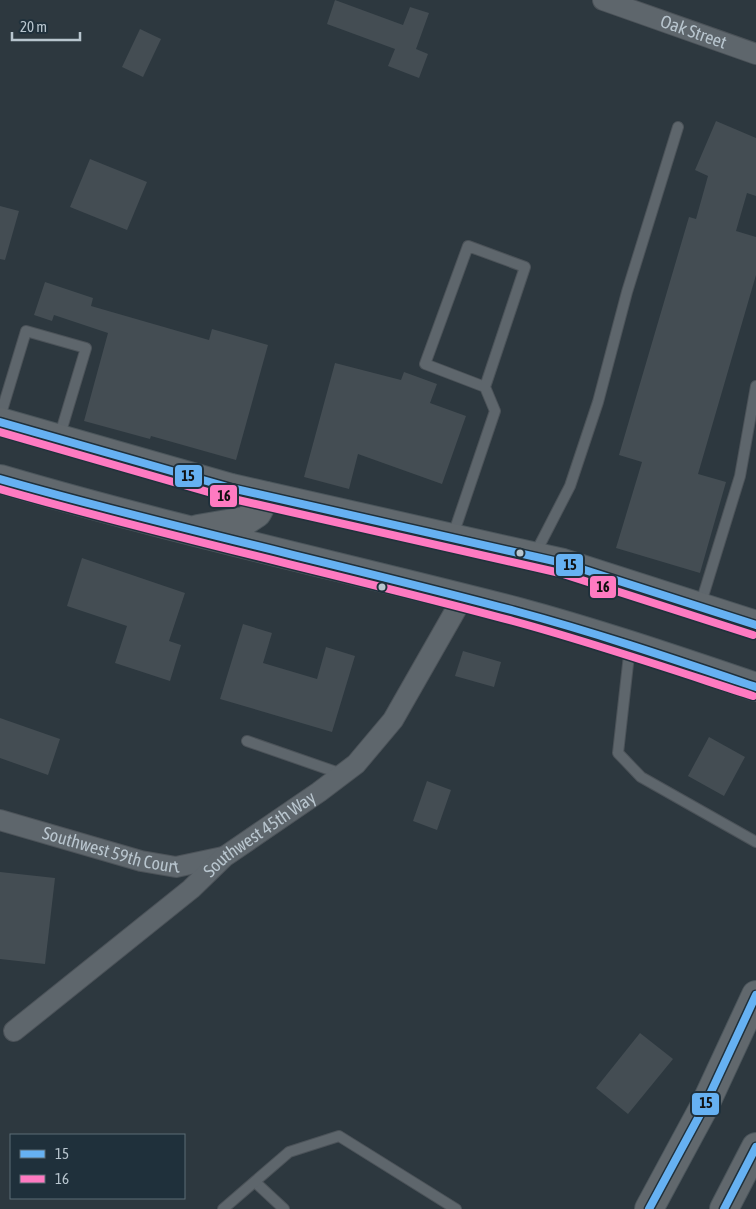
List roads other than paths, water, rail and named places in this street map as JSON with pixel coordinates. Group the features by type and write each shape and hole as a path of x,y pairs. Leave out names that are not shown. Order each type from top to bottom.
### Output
{"main road":[{"path":"0,422 266,496 563,563 756,624"},
{"path":"0,479 186,530 515,611 630,645 756,687"},
{"path":"186,530 245,520 257,513 266,496"},
{"path":"649,1209 704,1107 756,995"},
{"path":"724,1209 756,1147"}],"street":[{"name":"Oak Street","path":"603,0 756,54"},
{"name":"Southwest 45th Way","path":"14,1031 191,888 224,857 320,792 356,764 393,720 462,599"},
{"name":"Southwest 59th Court","path":"0,820 141,861 176,866 224,857"}],"lane":[{"path":"534,557 570,486 598,402 627,292 678,127"},
{"path":"452,539 495,410 485,387 526,267 468,246 425,364 485,387"},
{"path":"0,417 26,331 86,348 59,439"},
{"path":"700,607 740,476 756,386"},
{"path":"630,645 618,752 641,777 756,842"},
{"path":"247,741 342,774"},
{"path":"223,1209 289,1152 340,1136 456,1209"},
{"path":"254,1182 284,1209"}]}
